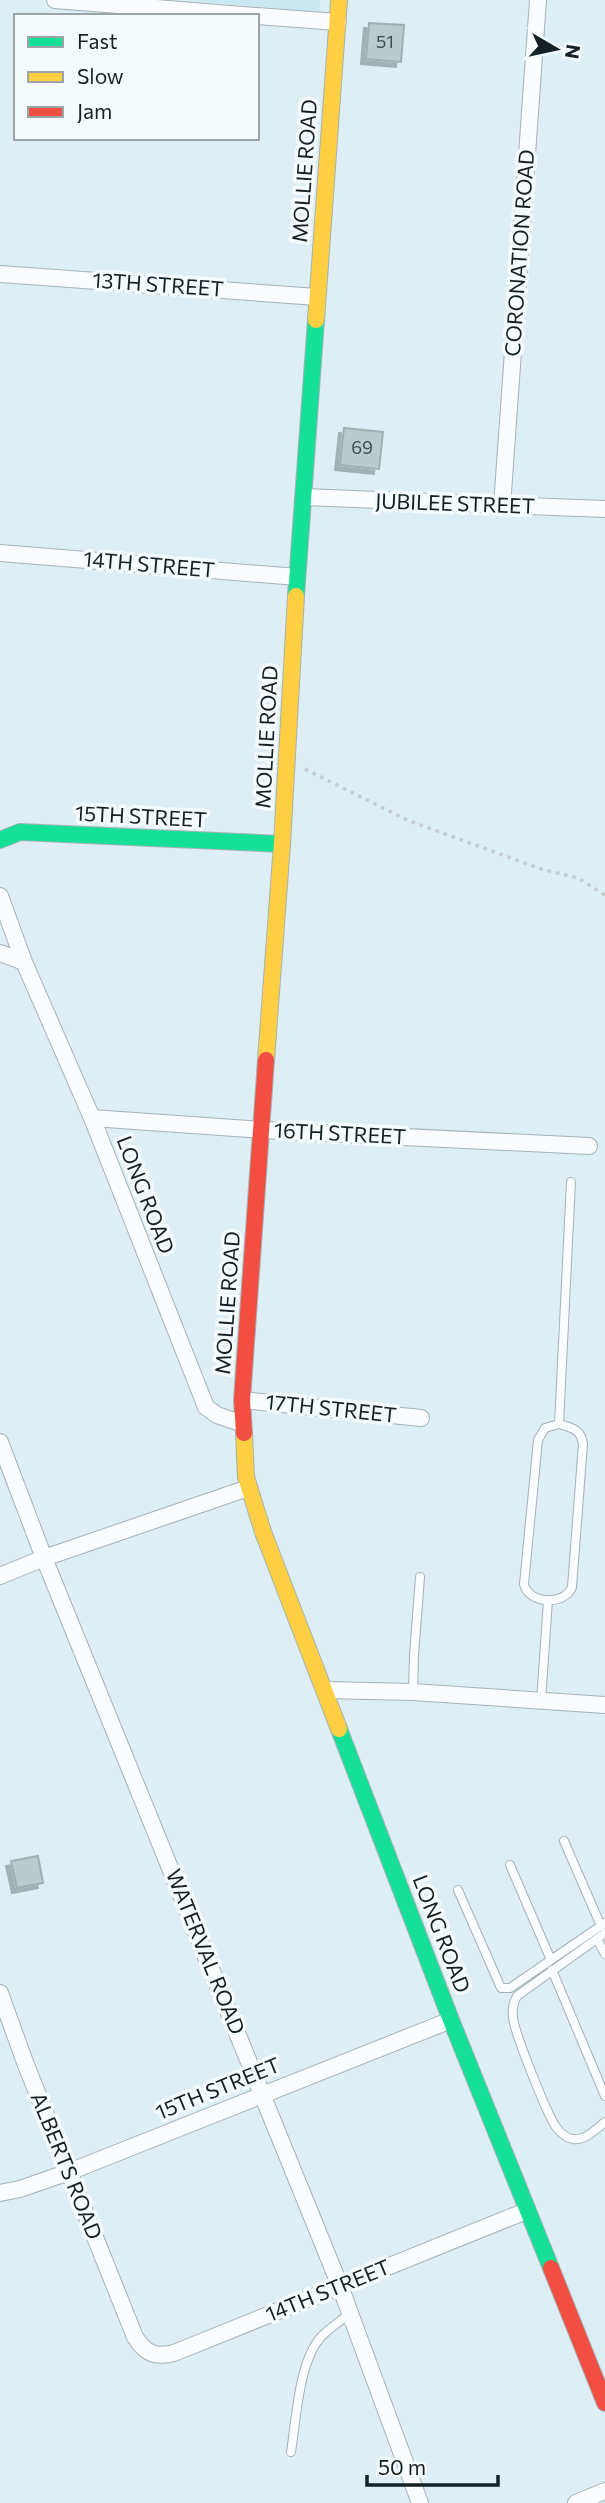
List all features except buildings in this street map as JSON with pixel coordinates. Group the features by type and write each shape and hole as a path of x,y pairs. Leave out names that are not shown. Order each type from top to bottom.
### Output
{"main road":[{"name":"MOLLIE ROAD","path":"247,1483 242,1400 339,0"},
{"name":"15TH STREET","path":"0,839 20,832 282,844"},
{"name":"LONG ROAD","path":"247,1483 451,2020 605,2403"}],"street":[{"path":"55,0 232,14"},
{"name":"CORONATION ROAD","path":"502,506 538,0"},
{"path":"259,16 338,22"},
{"name":"13TH STREET","path":"0,274 317,297"},
{"name":"JUBILEE STREET","path":"304,497 605,509"},
{"name":"14TH STREET","path":"0,553 298,577"},
{"name":"LONG ROAD","path":"0,896 24,962 92,1118 206,1407 211,1413 243,1423"},
{"path":"0,953 24,962"},
{"name":"16TH STREET","path":"92,1118 262,1130 589,1146"},
{"name":"17TH STREET","path":"242,1400 421,1418"},
{"name":"WATERVAL ROAD","path":"0,1443 44,1558 340,2286 420,2503"},
{"path":"0,1576 247,1483"},
{"path":"326,1690 413,1692 605,1705"},
{"name":"ALBERTS ROAD","path":"0,1993 135,2337"},
{"name":"15TH STREET","path":"0,2193 69,2172 451,2020"},
{"name":"14TH STREET","path":"135,2337 148,2353 165,2355 526,2211"},
{"path":"576,2503 605,2491"}],"lane":[{"path":"559,1424 571,1182"},
{"path":"559,1424 576,1429 582,1435 583,1444 572,1587 564,1598 548,1600 530,1594 525,1590 524,1584 538,1440 545,1428 559,1424"},
{"path":"413,1692 420,1577"},
{"path":"541,1701 548,1600"},
{"path":"564,1841 604,1927"},
{"path":"510,1865 551,1960"},
{"path":"458,1890 501,1988 510,1988 604,1927"},
{"path":"604,1927 597,1939 516,1996 513,2003 514,2025 555,2125 566,2138 575,2140 584,2138 605,2122"},
{"path":"597,1939 605,1954"},
{"path":"552,1970 605,2096"},
{"path":"291,2452 309,2356 320,2338 350,2313"}],"path":[{"path":"287,761 407,820 541,870 578,878 605,895"}],"shaded area":[{"path":"187,0 320,0 319,12"}],"traffic: fast":[{"path":"296,596 316,320"},
{"path":"0,840 20,832 282,844"},
{"path":"339,1729 451,2020 551,2268"}],"traffic: slow":[{"path":"316,320 339,0"},
{"path":"266,1060 296,596"},
{"path":"244,1433 246,1477 263,1532 339,1729"}],"traffic: jam":[{"path":"244,1433 242,1400 266,1060"},
{"path":"551,2268 605,2403"}]}
